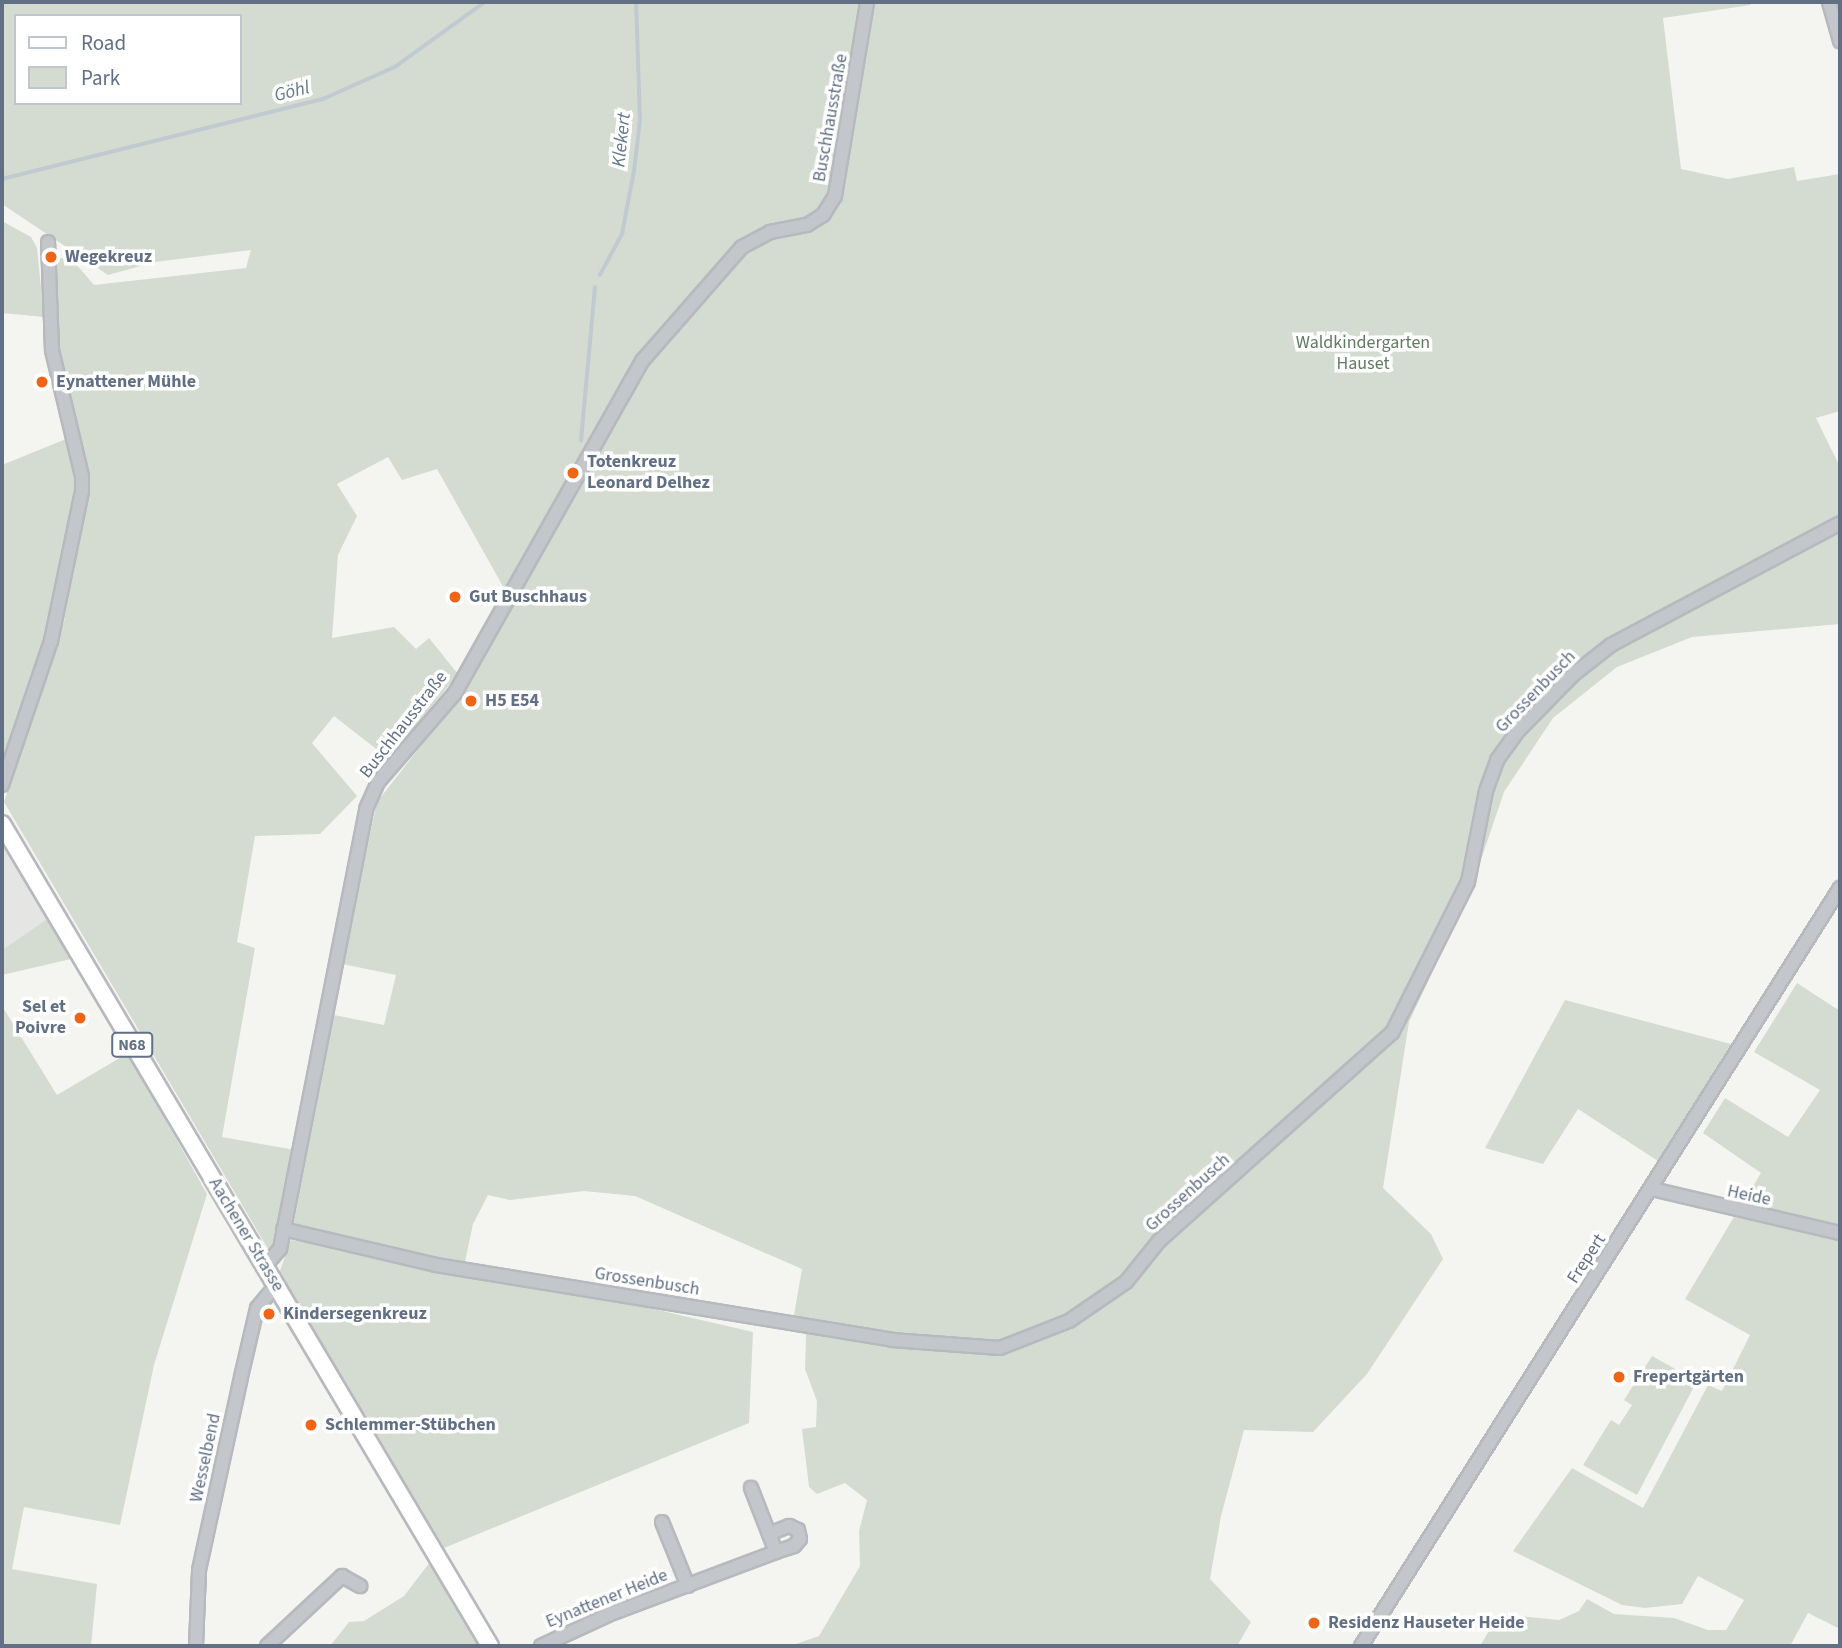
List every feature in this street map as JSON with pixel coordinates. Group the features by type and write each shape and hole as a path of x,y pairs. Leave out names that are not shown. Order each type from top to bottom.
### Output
{"main road":[{"name":"Aachener Strasse","path":"2,824 490,1646"}],"street":[{"name":"Buschhausstraße","path":"265,1266 280,1249 366,810 378,782 455,693 643,360 743,247 770,232 807,225 823,215 835,196 867,2"},
{"path":"1829,2 1840,41"},
{"path":"2,785 51,641 82,491 82,476 52,350 48,242"},
{"name":"Grossenbusch","path":"284,1229 436,1265 892,1340 1000,1348 1069,1321 1126,1282 1159,1241 1392,1033 1468,882 1497,760 1528,721 1574,674 1611,645 1840,523"},
{"name":"Frepert","path":"1361,1646 1840,888"},
{"name":"Heide","path":"1652,1189 1840,1233"},
{"name":"Wesselbend","path":"196,1646 199,1570 241,1377 257,1308 276,1285"},
{"path":"751,1488 776,1552"},
{"name":"Eynattener Heide","path":"662,1522 688,1586"},
{"name":"Eynattener Heide","path":"541,1646 608,1615 794,1546 800,1539 798,1530 789,1526 769,1534"},
{"path":"267,1646 342,1576 360,1586"}],"shaded area":[{"path":"2,842 47,919 2,950"}],"green space":[{"name":"Waldkindergarten Hauset","path":"2,2 1749,2 1751,5 1663,18 1681,169 1728,179 1794,167 1797,181 1840,174 1840,411 1816,418 1840,467 1840,624 1692,637 1617,667 1553,718 1504,792 1470,892 1409,1022 1383,1188 1431,1234 1443,1259 1367,1374 1313,1432 1244,1430 1221,1516 1210,1579 1251,1622 1237,1646 790,1646 819,1636 860,1566 859,1531 867,1500 845,1483 817,1494 809,1487 802,1429 816,1427 817,1401 805,1369 806,1335 794,1315 802,1269 635,1196 584,1191 510,1200 488,1195 473,1224 465,1262 298,1231 294,1222 334,1015 384,1025 396,975 342,964 377,802 459,697 578,465 505,590 437,469 402,480 388,457 337,484 357,516 338,555 332,638 394,627 416,649 429,638 458,674 389,759 334,716 312,743 357,796 320,834 255,836 237,942 255,948 222,1137 295,1150 271,1254 4,802 64,621 89,484 62,378 53,254 76,264 94,285 246,268 251,250 155,262 108,275 2,204"},
{"path":"2,221 31,237 37,248 44,317 2,313"},
{"path":"66,439 78,479 41,660 2,767 2,465"},
{"path":"47,919 71,959 2,975 2,950"},
{"path":"1797,983 1840,1011 1840,1225 1741,1206 1761,1173 1703,1133 1725,1098 1788,1137 1820,1090 1754,1052"},
{"path":"1565,1000 1731,1044 1658,1161 1578,1109 1543,1164 1485,1148"},
{"path":"2,1006 57,1095 128,1053 207,1194 154,1365 120,1525 24,1507 12,1569 97,1584 91,1646 2,1646"},
{"path":"1734,1217 1840,1238 1840,1629 1808,1613 1790,1646 1480,1646 1499,1614 1559,1620 1579,1611 1587,1599 1614,1614 1674,1618 1708,1630 1726,1630 1744,1600 1698,1576 1682,1604 1645,1608 1622,1605 1513,1551 1572,1468 1643,1508 1708,1385 1722,1391 1750,1335 1685,1299"},
{"path":"291,1240 464,1265 753,1332 749,1423 444,1548 278,1276"},
{"path":"1652,1356 1697,1381 1637,1495 1583,1465 1611,1420 1619,1425 1632,1405 1624,1400"},
{"path":"430,1562 478,1646 330,1646 349,1622 364,1621 404,1596"}],"waterway":[{"name":"Göhl","path":"2,179 323,99 395,67 485,2"},
{"name":"Klekert","path":"600,275 622,234 634,171 640,121 636,2"},
{"name":"Klekert","path":"581,441 595,288"}],"place":[{"name":"Wegekreuz","path":"51,257"},
{"name":"Eynattener Mühle","path":"42,382"},
{"name":"Totenkreuz Leonard Delhez","path":"573,473"},
{"name":"Gut Buschhaus","path":"455,597"},
{"name":"H5 E54","path":"471,701"},
{"name":"Sel et Poivre","path":"80,1018"},
{"name":"Kindersegenkreuz","path":"269,1314"},
{"name":"Frepertgärten","path":"1619,1377"},
{"name":"Schlemmer-Stübchen","path":"311,1425"},
{"name":"Residenz Hauseter Heide","path":"1314,1623"}]}
